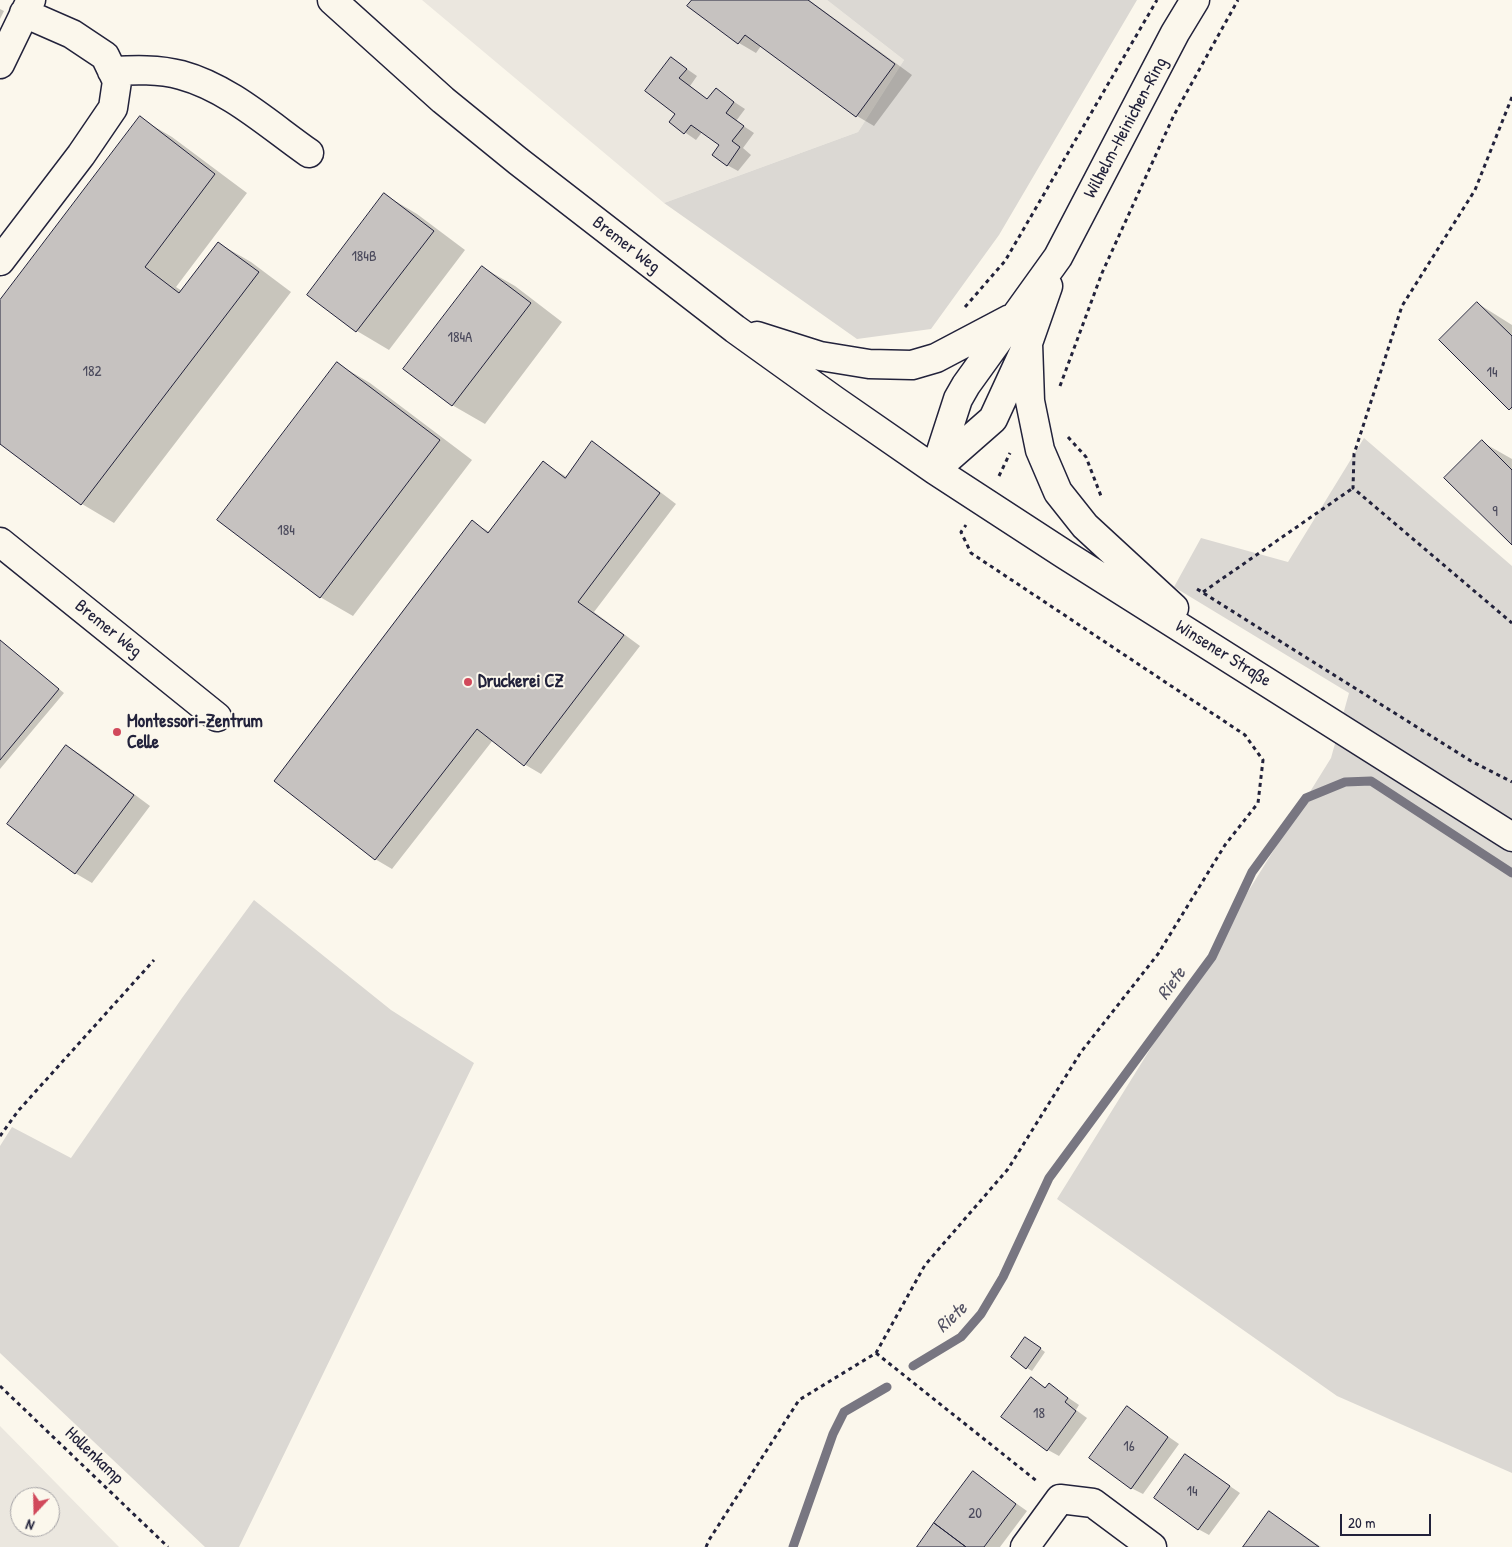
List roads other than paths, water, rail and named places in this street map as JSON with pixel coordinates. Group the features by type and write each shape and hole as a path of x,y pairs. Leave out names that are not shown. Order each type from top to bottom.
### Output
{"main road":[{"name":"Bremer Weg","path":"332,0 443,100 518,161 735,329 935,470"},
{"name":"Wilhelm-Heinichen-Ring","path":"935,470 958,399 1058,257 1175,33 1195,0"},
{"path":"0,64 27,7 105,56 117,81 113,108 81,154 0,261"},
{"path":"112,71 140,70 180,74 205,83 234,99 309,153"},
{"name":"Wilhelm-Heinichen-Ring","path":"935,470 993,419 1028,343 1058,257"},
{"path":"735,329 820,356 869,364 912,365 936,358 1016,316"},
{"path":"1028,343 1030,401 1040,450 1058,492 1086,526 1227,656"},
{"name":"Winsener Straße","path":"935,470 1512,837"},
{"name":"Bremer Weg","path":"0,542 217,717"},
{"path":"1025,1547 1060,1499 1093,1503 1152,1547"}],"waterway":[{"name":"Riete","path":"913,1366 961,1337 981,1314 1003,1277 1049,1178 1212,957 1252,872 1306,798 1345,782 1371,781 1512,873"},
{"name":"Riete","path":"793,1547 833,1434 844,1412 887,1387"}],"place":[{"name":"Druckerei CZ","path":"468,682"},
{"name":"Montessori-Zentrum Celle","path":"117,732"}]}
